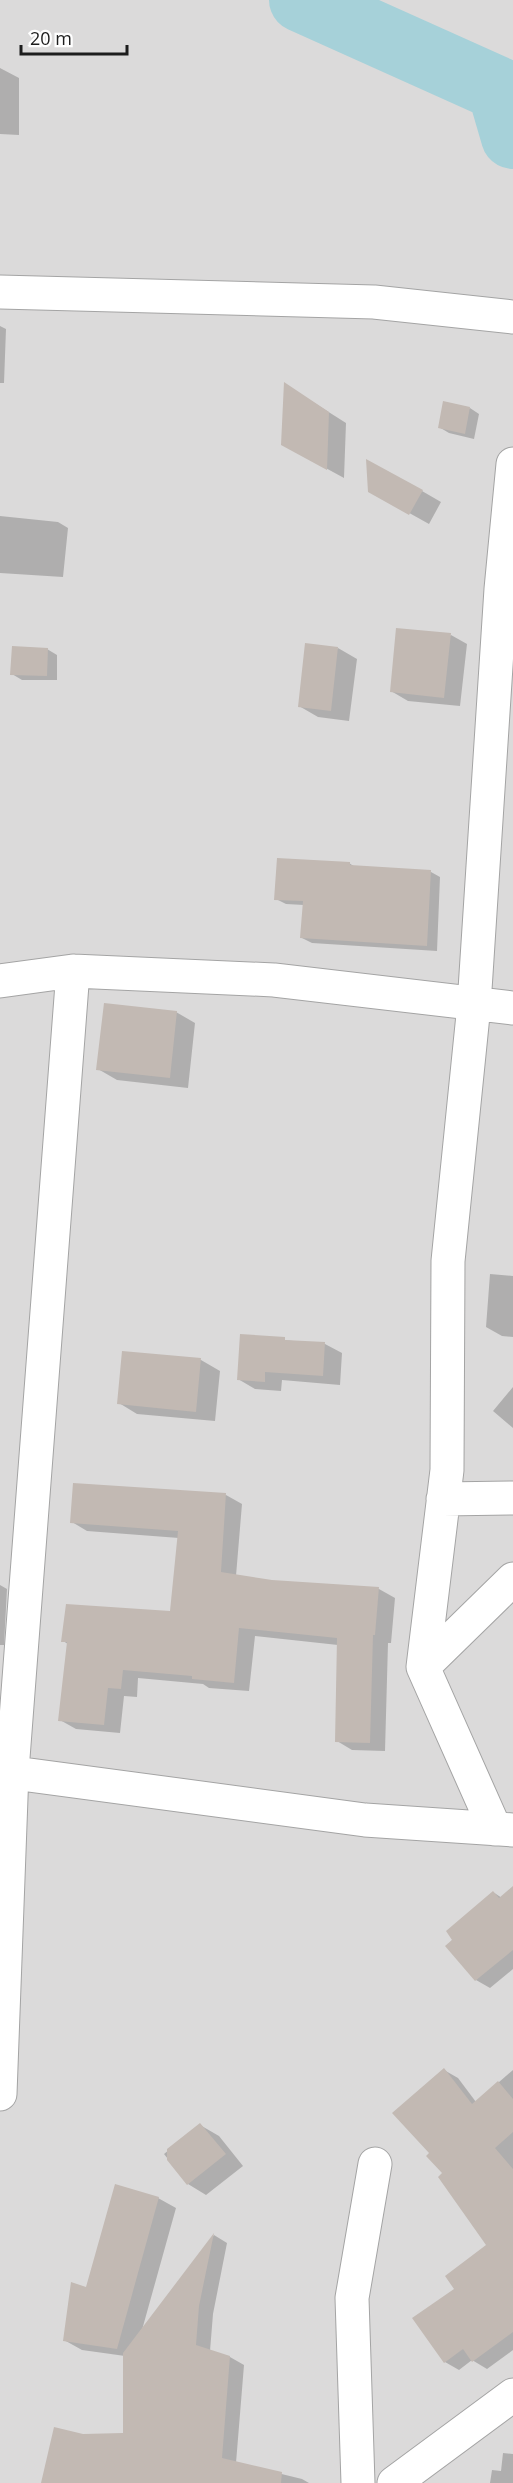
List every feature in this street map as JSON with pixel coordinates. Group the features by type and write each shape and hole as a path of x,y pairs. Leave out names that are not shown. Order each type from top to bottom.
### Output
{"street":[{"path":"0,292 374,302 513,317"},
{"path":"504,1830 423,1667 447,1470 448,1261 474,1005 494,693 513,464"},
{"path":"0,2094 6,1771 73,970"},
{"path":"0,981 73,970 274,980 513,1008"},
{"path":"443,1499 513,1498"},
{"path":"423,1667 513,1579"},
{"path":"6,1771 365,1820 504,1830"},
{"path":"358,2483 352,2298 375,2164"},
{"path":"394,2483 513,2395"}],"shaded area":[{"path":"0,0 513,0 513,2483 0,2483"}],"building":[{"path":"284,382 329,412 327,470 281,445"},
{"path":"443,401 470,407 465,434 438,428"},
{"path":"366,459 423,490 409,515 368,492"},
{"path":"396,628 451,633 444,698 390,692"},
{"path":"305,643 338,647 331,711 298,707"},
{"path":"12,646 48,648 47,676 10,675"},
{"path":"277,858 431,870 427,946 300,938 303,901 274,900"},
{"path":"104,1003 177,1011 170,1078 96,1070"},
{"path":"240,1334 325,1342 323,1376 265,1372 265,1382 237,1380"},
{"path":"122,1351 201,1358 196,1412 117,1404"},
{"path":"73,1483 226,1493 221,1572 272,1580 379,1587 375,1635 373,1635 370,1743 335,1742 337,1638 239,1628 234,1683 192,1679 192,1676 123,1670 121,1689 108,1688 104,1725 58,1721 67,1642 61,1642 66,1604 170,1611 178,1531 70,1523"},
{"path":"513,1886 513,1950 475,1981 445,1946 452,1940 446,1931 493,1891 499,1898"},
{"path":"444,2068 472,2104 498,2081 513,2099 513,2132 495,2148 513,2169 513,2332 472,2362 463,2349 444,2363 412,2318 454,2289 445,2276 486,2245 438,2177 442,2173 426,2156 429,2153 392,2113"},
{"path":"200,2123 226,2154 187,2185 167,2160 167,2149"},
{"path":"115,2184 159,2197 117,2349 63,2341 71,2282 86,2287"},
{"path":"214,2233 199,2306 196,2345 230,2356 222,2458 282,2472 281,2483 41,2483 54,2427 83,2434 123,2433 123,2353"}],"waterway":[{"path":"301,0 499,89 513,137"}]}
